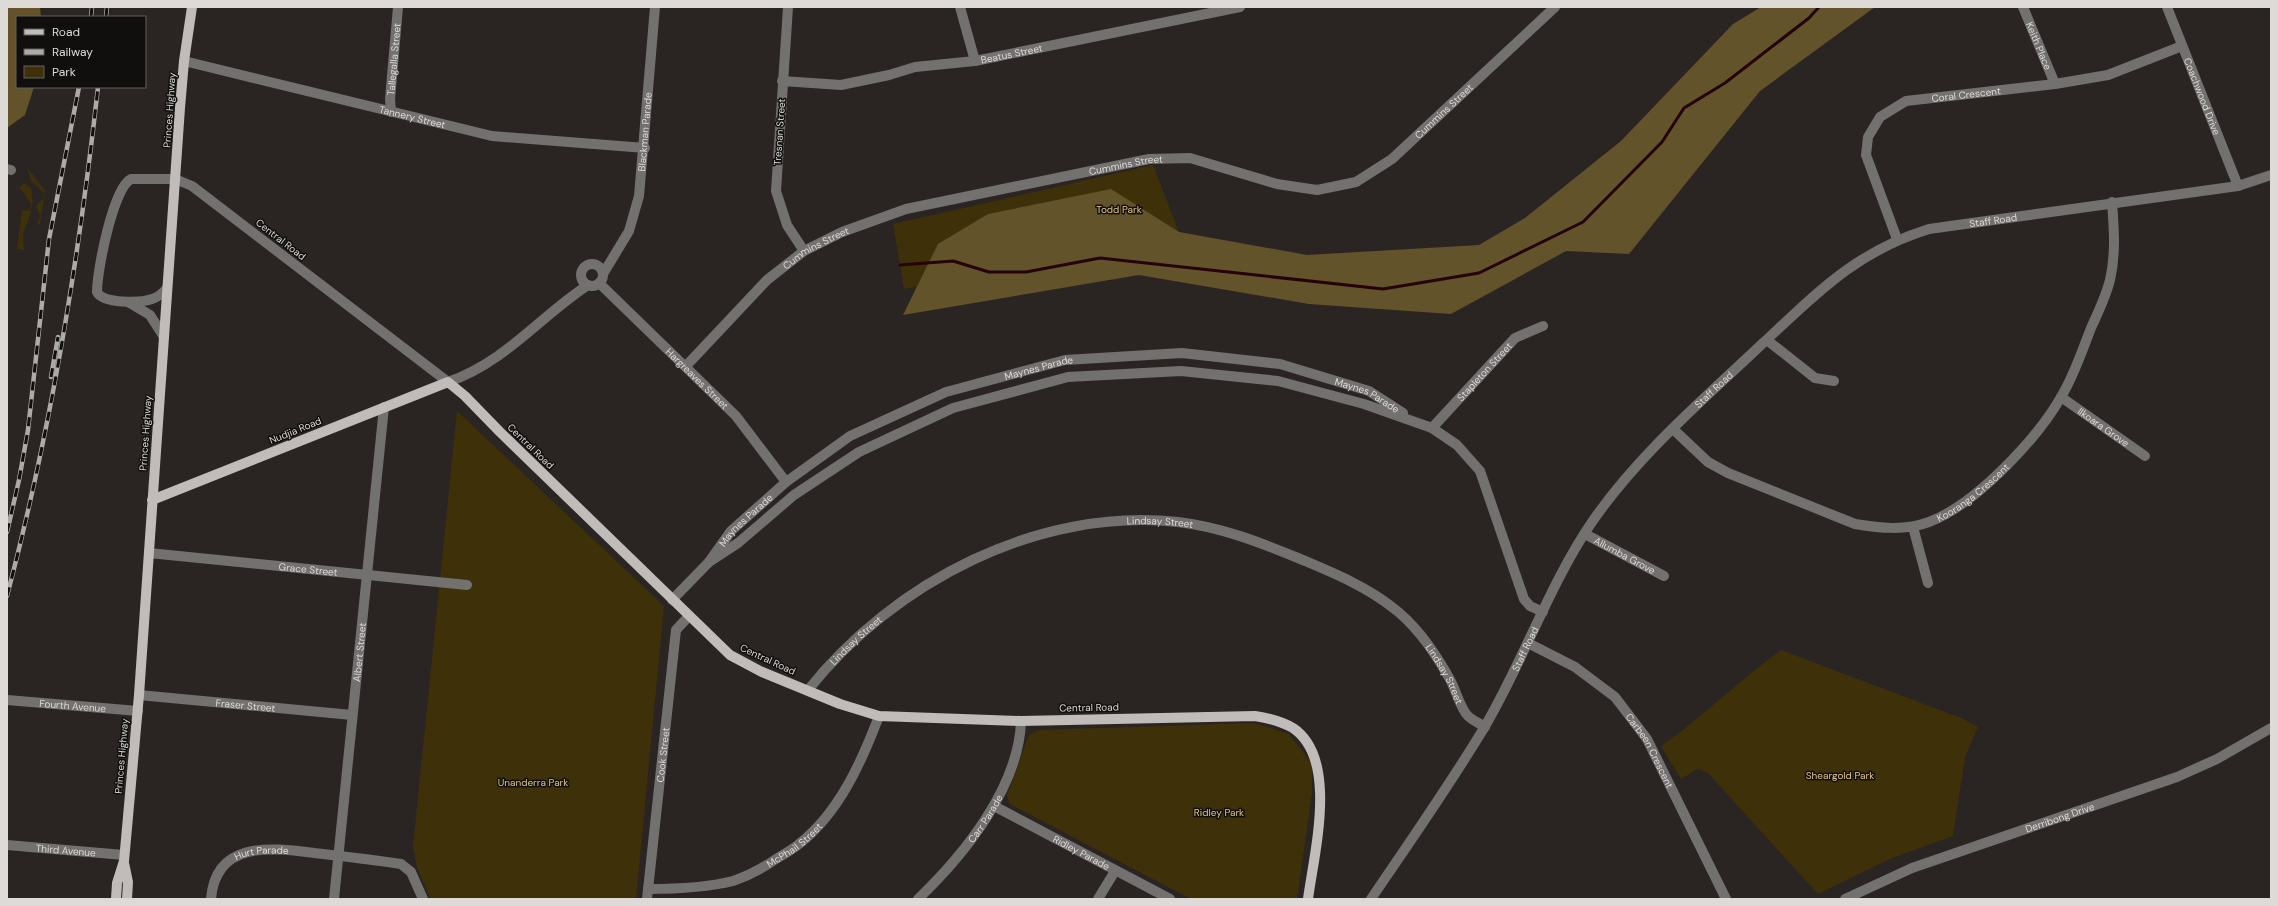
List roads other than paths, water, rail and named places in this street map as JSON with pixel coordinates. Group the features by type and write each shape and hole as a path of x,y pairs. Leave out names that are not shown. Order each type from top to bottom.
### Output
{"main road":[{"name":"Princes Highway","path":"116,899 117,883 124,858 138,711 184,61 192,7"},
{"name":"Nudjia Road","path":"152,500 384,406 448,382"},
{"name":"Central Road","path":"448,382 465,396 500,432 730,655 762,672 852,709 879,716 1021,721 1255,716 1270,719 1294,729 1310,750 1318,765 1320,778 1320,804 1308,899"},
{"name":"Princes Highway","path":"124,858 128,882 127,899"}],"street":[{"name":"Tallegalla Street","path":"391,112 390,99 398,7"},
{"name":"Blackman Parade","path":"601,278 629,231 639,196 655,7"},
{"name":"Tresnan Street","path":"788,7 776,191 787,225 804,251"},
{"path":"960,7 975,61"},
{"name":"Beatus Street","path":"782,81 841,85 889,75 915,67 975,61 1240,7"},
{"name":"Cummins Street","path":"686,366 767,280 804,251 842,232 906,209 1149,159 1190,158 1277,184 1317,190 1356,182 1392,160 1555,7"},
{"name":"Keith Place","path":"2023,7 2055,84"},
{"name":"Coachwood Drive","path":"2167,7 2238,186"},
{"name":"Coral Crescent","path":"1897,239 1866,155 1868,137 1880,117 1906,101 2055,84 2108,75 2182,46"},
{"name":"Tannery Street","path":"184,61 492,136 644,148"},
{"name":"Staff Road","path":"1371,899 1485,727 1585,534 1632,472 1672,429 1838,275 1867,255 1897,239 1950,224 2238,186 2271,175"},
{"path":"168,288 152,299 128,302 104,298 97,292 113,206 121,188 130,179 175,179"},
{"name":"Central Road","path":"175,179 192,186 448,382"},
{"name":"Kooranga Crescent","path":"1672,429 1708,462 1743,479 1855,524 1876,528 1913,527 1930,522 1957,508 1983,488 2025,446 2061,397 2110,281 2115,248 2112,202"},
{"name":"Blackman Parade","path":"597,265 616,251"},
{"path":"597,265 601,278 594,286 585,283 581,274 585,266 597,265"},
{"name":"Hargreaves Street","path":"601,278 736,416 786,482"},
{"path":"448,382 470,374 493,360 532,331 585,283"},
{"path":"128,302 150,315 164,337"},
{"name":"Stapleton Street","path":"1432,428 1515,338 1543,326"},
{"path":"1767,340 1815,378 1834,381"},
{"name":"Maynes Parade","path":"672,600 709,562 731,531 786,482 850,436 946,392 1065,360 1182,353 1280,364 1369,391 1416,421"},
{"name":"Maynes Parade","path":"709,562 738,542 794,496 859,452 953,408 1068,377 1181,372 1278,381 1364,404 1416,421 1432,428 1457,445 1480,471 1524,599 1530,606 1544,612"},
{"name":"Ilkoara Grove","path":"2061,397 2145,456"},
{"name":"Albert Street","path":"334,899 352,715 368,576 384,406"},
{"name":"Lindsay Street","path":"808,690 848,644 882,615 925,586 981,557 1026,540 1067,529 1120,521 1178,522 1222,530 1256,540 1344,577 1381,600 1411,625 1449,677 1466,715 1485,727"},
{"path":"1913,527 1928,583"},
{"name":"Allumba Grove","path":"1585,534 1664,576"},
{"name":"Grace Street","path":"148,553 467,585"},
{"name":"Cook Street","path":"647,894 676,630 690,616"},
{"name":"Carbeen Crescent","path":"1528,643 1575,667 1615,697 1647,739 1726,899"},
{"name":"Fraser Street","path":"139,695 352,715"},
{"name":"Fourth Avenue","path":"7,700 138,711"},
{"name":"McPhail Street","path":"647,894 733,881 761,869 800,844 825,817 841,795 868,744 879,716"},
{"name":"Carr Parade","path":"918,899 946,873 994,806 1018,747 1021,721"},
{"name":"Derribong Drive","path":"1845,899 1912,868 2177,777 2216,759 2271,728"},
{"name":"Ridley Parade","path":"994,806 1170,899"},
{"name":"Third Avenue","path":"7,845 124,858"},
{"name":"Hurt Parade","path":"211,899 216,878 224,865 236,856 250,850 263,848 401,864 411,872 423,899"},
{"path":"1098,899 1115,870"}],"waterway":[{"path":"900,265 953,261 989,272 1026,272 1100,258 1383,289 1479,273 1583,222 1662,142 1684,108 1725,83 1809,18 1819,7"}],"railway":[{"path":"91,16 92,7"},
{"path":"106,16 107,7"},
{"path":"7,532 19,480 28,430 49,239 79,88"},
{"path":"7,596 37,470 62,343 82,216 98,88"},
{"path":"51,377 58,337"}],"park label":[{"name":"Todd Park","path":"1119,209"},
{"name":"Sheargold Park","path":"1840,775"},
{"name":"Unanderra Park","path":"533,782"},
{"name":"Ridley Park","path":"1219,812"}]}
